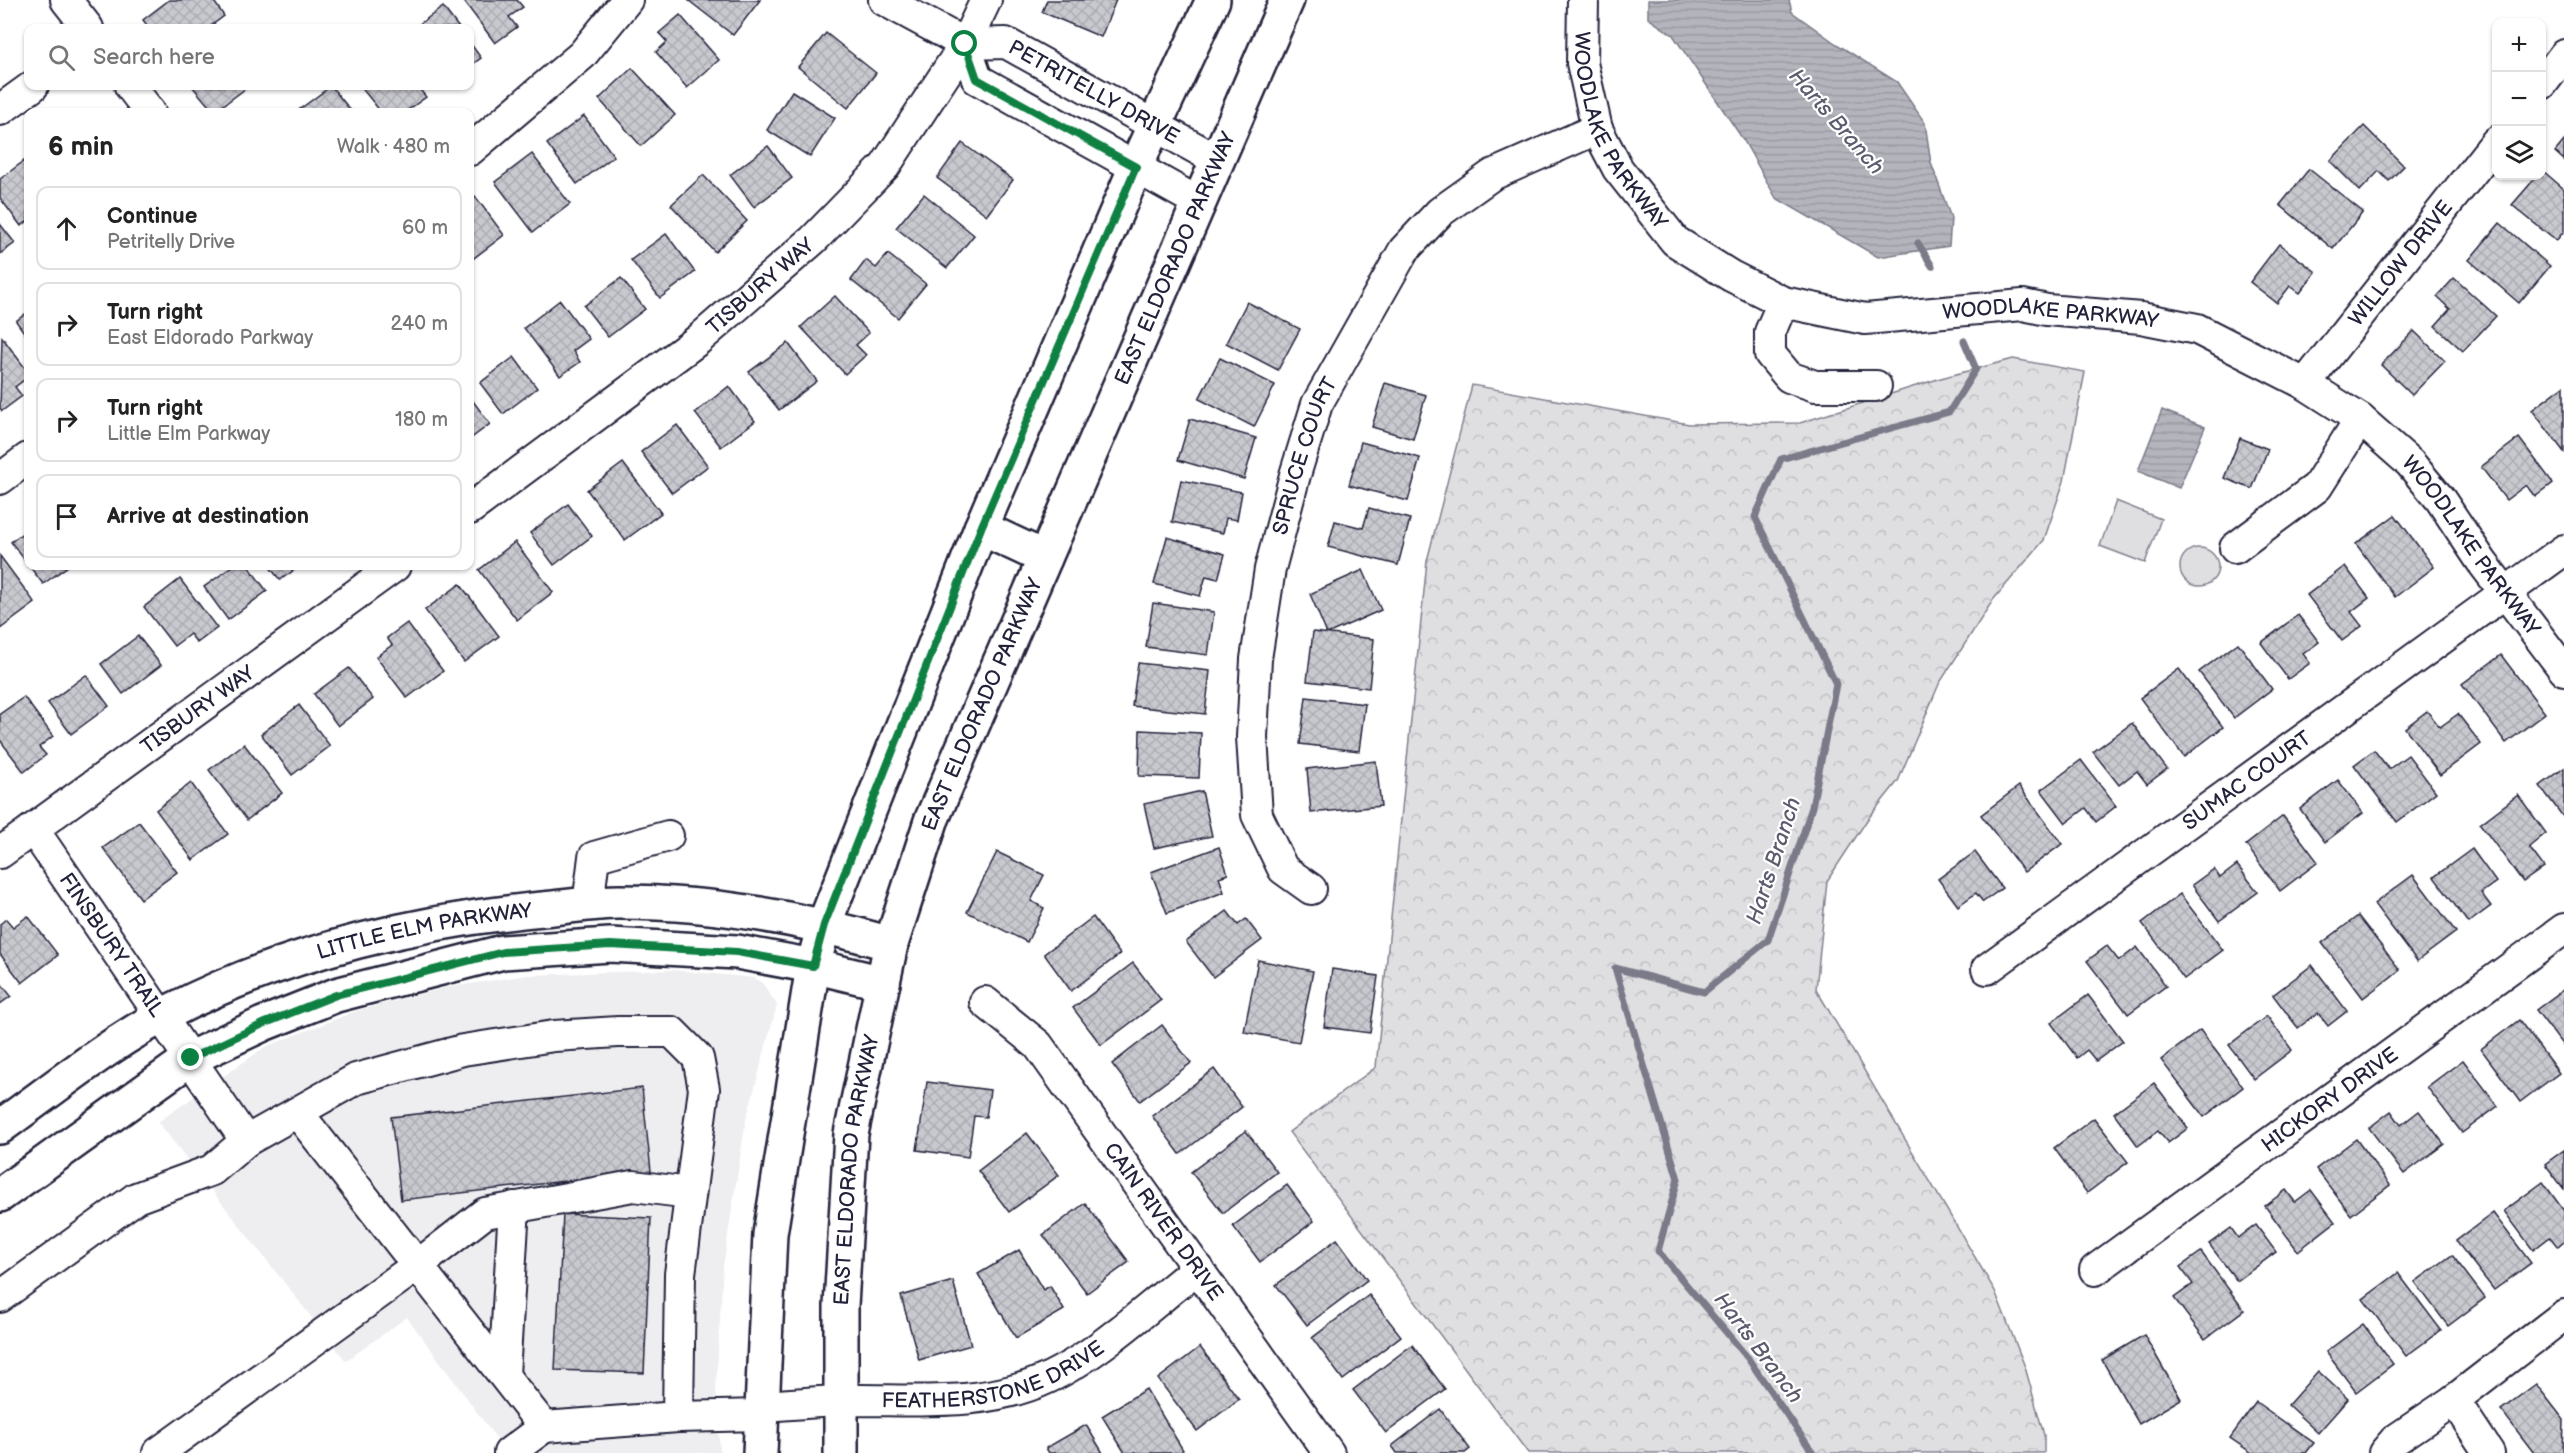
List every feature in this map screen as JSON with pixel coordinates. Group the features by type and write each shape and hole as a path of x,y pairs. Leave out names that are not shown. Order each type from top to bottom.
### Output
{"main road":[{"path":"760,1453 760,1410 770,1234 813,966 824,925 981,528 1136,167 1214,0"},
{"name":"EAST ELDORADO PARKWAY","path":"842,1453 841,1306 851,1134 891,944 931,821 1287,0"},
{"path":"981,528 1044,558"},
{"name":"LITTLE ELM PARKWAY","path":"0,1127 79,1070 162,1016 244,979 296,961 406,929 506,912 618,902 732,910 824,925 891,944"},
{"name":"LITTLE ELM PARKWAY","path":"0,1195 191,1058 263,1024 336,995 503,952 610,945 737,952 883,982"}],"street":[{"path":"66,0 85,24"},
{"path":"474,147 582,55 627,0"},
{"name":"PETRITELLY DRIVE","path":"884,0 965,44 1006,44 1217,160"},
{"name":"TISBURY WAY","path":"474,506 698,340 813,240 885,166 965,44 986,0"},
{"name":"WOODLAKE PARKWAY","path":"1583,0 1582,63 1598,129 1618,169 1675,241 1731,276 1783,302 1865,319 2023,305 2047,310 2141,318 2197,329 2305,384 2360,419 2410,463 2440,499 2506,594 2564,670"},
{"name":"PETRITELLY DRIVE","path":"965,44 977,79 1198,202"},
{"path":"2546,78 2564,55"},
{"path":"0,110 28,90"},
{"path":"133,90 147,108"},
{"name":"SPRUCE COURT","path":"1311,889 1283,869 1257,815 1252,737 1256,659 1270,568 1317,404 1404,250 1440,212 1492,175 1598,129"},
{"name":"WILLOW DRIVE","path":"2305,384 2492,147"},
{"path":"1783,302 1770,332 1770,354 1790,377 1815,386 1876,386"},
{"path":"2235,548 2317,487 2360,419"},
{"path":"0,479 24,461"},
{"name":"SUMAC COURT","path":"1987,969 2564,550"},
{"name":"TISBURY WAY","path":"0,853 390,570"},
{"name":"FINSBURY TRAIL","path":"33,830 246,1141"},
{"path":"588,905 594,857 668,836"},
{"name":"HICKORY DRIVE","path":"2096,1270 2564,929"},
{"name":"CAIN RIVER DRIVE","path":"986,1002 1038,1045 1329,1453"},
{"path":"0,1297 136,1198 212,1170 246,1141 356,1079 463,1050 554,1036 618,1032 672,1032 699,1058 704,1089 680,1274 678,1417"},
{"path":"298,1113 544,1427 509,1453"},
{"path":"158,1453 418,1265 485,1213 633,1186 690,1193"},
{"path":"504,1376 514,1207"},
{"name":"FEATHERSTONE DRIVE","path":"544,1427 760,1410 841,1401 964,1400 1011,1392 1048,1378 1082,1359 1198,1268"},
{"path":"2384,1453 2395,1440 2454,1400 2564,1315"},
{"path":"2454,1400 2489,1453"}],"shaded area":[{"path":"674,970 755,978 763,984 777,1005 746,1120 723,1267 716,1386 720,1453 507,1453 407,1317 346,1361 158,1122 265,1047 356,1011 444,988 527,975"}],"green space":[{"path":"2013,359 2085,372 2064,481 2044,540 1993,600 1939,684 1898,781 1867,820 1827,881 1816,989 1995,1291 2025,1367 2044,1435 2044,1453 1528,1453 1289,1132 1376,1067 1427,561 1472,385 1689,424 1800,423 1941,378"},
{"path":"2116,501 2161,519 2145,563 2100,546"},
{"path":"2199,548 2213,553 2218,567 2213,581 2199,586 2185,581 2180,567 2185,553"}],"water":[{"path":"1648,0 1789,0 1792,12 1835,43 1897,82 1925,123 1931,163 1951,218 1949,246 1878,257 1776,198 1744,141 1673,35 1648,18"},
{"path":"2162,410 2205,427 2179,488 2138,471"}],"building":[{"path":"169,0 213,0 224,16 213,24 146,24 143,20"},
{"path":"463,0 517,0 523,7 509,17 517,27 495,43"},
{"path":"688,0 760,0 733,35"},
{"path":"1047,0 1116,0 1101,37 1042,12"},
{"path":"443,7 456,24 420,24"},
{"path":"680,15 719,60 687,88 656,52 667,42 659,33"},
{"path":"826,33 876,73 848,108 798,67"},
{"path":"474,48 481,58 474,63"},
{"path":"632,68 675,115 641,146 599,99"},
{"path":"195,90 244,90 219,108 211,108"},
{"path":"326,90 334,90 349,108 301,108"},
{"path":"363,90 420,90 426,97 411,108 378,108"},
{"path":"792,91 835,118 810,157 767,130"},
{"path":"584,116 614,156 577,184 547,144"},
{"path":"2364,126 2404,166 2389,181 2379,171 2360,191 2330,161"},
{"path":"2564,141 2564,160 2555,152"},
{"path":"962,143 1013,180 987,215 937,178"},
{"path":"768,146 792,178 754,207 730,175"},
{"path":"532,154 570,204 533,232 495,182"},
{"path":"24,161 24,224 21,226 0,198 0,179"},
{"path":"2309,169 2363,212 2333,249 2280,205"},
{"path":"2546,173 2564,189 2564,231 2556,241 2512,205 2534,180 2546,180"},
{"path":"703,175 747,221 715,252 671,205"},
{"path":"924,194 974,235 947,268 896,228"},
{"path":"474,197 504,235 474,258"},
{"path":"2500,223 2550,266 2519,303 2469,260"},
{"path":"0,224 15,243 0,254"},
{"path":"666,234 695,272 660,298 631,260"},
{"path":"2279,244 2316,272 2300,293 2290,286 2277,303 2250,282"},
{"path":"888,254 926,284 898,318 851,280 866,260 876,268"},
{"path":"621,278 645,309 608,337 584,306"},
{"path":"2454,278 2496,316 2463,351 2435,326 2450,309 2437,297"},
{"path":"835,296 869,333 856,345 866,355 845,374 801,327"},
{"path":"560,300 589,339 573,351 580,362 560,376 524,328"},
{"path":"1247,302 1300,329 1278,370 1226,343"},
{"path":"24,315 24,332 16,321"},
{"path":"2414,331 2445,361 2412,395 2381,365"},
{"path":"2,337 24,367 24,380 15,387 22,396 2,411 0,408"},
{"path":"788,343 817,381 779,410 749,372"},
{"path":"514,357 537,388 503,414 480,383"},
{"path":"1220,358 1275,385 1254,427 1199,399"},
{"path":"1385,383 1426,395 1413,439 1372,427"},
{"path":"729,386 755,421 721,447 695,413"},
{"path":"2564,386 2564,452 2532,410"},
{"path":"474,402 490,424 474,436"},
{"path":"1190,419 1256,438 1244,479 1178,460"},
{"path":"677,425 708,466 672,493 641,452"},
{"path":"2240,438 2268,449 2252,489 2224,478"},
{"path":"2519,438 2553,483 2535,497 2526,485 2506,500 2481,467"},
{"path":"1361,442 1420,458 1408,501 1349,485"},
{"path":"623,463 661,513 625,540 587,490"},
{"path":"1181,480 1242,492 1237,520 1226,518 1223,533 1172,522"},
{"path":"568,504 592,536 554,565 530,533"},
{"path":"1369,508 1410,519 1398,565 1328,547 1335,521 1363,528"},
{"path":"2395,515 2434,567 2395,597 2356,544"},
{"path":"24,532 24,559 11,542"},
{"path":"1167,537 1225,554 1218,579 1206,576 1200,596 1154,584"},
{"path":"515,542 553,592 517,620 479,570"},
{"path":"0,556 35,603 0,629"},
{"path":"2345,566 2369,598 2351,612 2362,626 2342,641 2307,595"},
{"path":"32,570 62,570 43,584"},
{"path":"227,570 251,570 267,591 228,620 204,587"},
{"path":"272,570 294,570 280,580"},
{"path":"1363,570 1381,610 1327,634 1310,594"},
{"path":"180,579 217,628 197,643 190,634 174,646 144,607"},
{"path":"460,584 499,636 464,662 425,610"},
{"path":"1153,603 1214,612 1208,655 1146,647"},
{"path":"2298,615 2319,642 2303,654 2310,663 2288,679 2261,643"},
{"path":"407,623 443,671 407,698 376,657 392,645 387,638"},
{"path":"1313,632 1374,639 1369,688 1307,681"},
{"path":"138,636 161,665 123,694 101,664"},
{"path":"2238,643 2272,689 2234,718 2199,672"},
{"path":"2501,655 2545,713 2506,743 2462,684"},
{"path":"1138,663 1210,671 1205,714 1132,706"},
{"path":"349,668 373,699 338,726 314,694"},
{"path":"2179,669 2223,727 2184,757 2140,698"},
{"path":"86,675 109,706 71,734 48,703"},
{"path":"24,697 53,736 39,747 46,755 24,772 0,740 0,714"},
{"path":"1306,697 1365,704 1359,751 1300,744"},
{"path":"299,705 330,746 292,775 261,734"},
{"path":"2427,711 2440,727 2458,714 2481,744 2440,775 2405,728"},
{"path":"2132,723 2167,769 2147,784 2137,771 2119,785 2093,752"},
{"path":"1140,730 1201,733 1199,778 1139,776"},
{"path":"244,744 282,793 247,820 209,770"},
{"path":"2374,750 2389,769 2408,755 2436,792 2397,822 2354,765"},
{"path":"2081,760 2116,806 2096,822 2086,808 2066,823 2041,790"},
{"path":"1376,761 1381,806 1311,813 1307,769"},
{"path":"2564,768 2564,818 2540,786"},
{"path":"2338,780 2363,813 2325,842 2300,809"},
{"path":"191,783 228,834 193,860 156,810"},
{"path":"2019,786 2062,844 2024,872 1981,815"},
{"path":"1202,791 1212,836 1154,848 1144,804"},
{"path":"2518,795 2546,833 2529,847 2544,867 2523,882 2480,824"},
{"path":"2283,816 2318,862 2280,891 2246,845"},
{"path":"139,822 177,872 141,899 103,848"},
{"path":"1219,847 1228,874 1219,877 1224,892 1167,913 1151,872"},
{"path":"2472,849 2496,882 2481,893 2491,906 2468,923 2434,877"},
{"path":"997,852 1044,875 1031,901 1044,908 1027,942 967,912"},
{"path":"1975,852 2002,888 1983,902 1976,893 1958,906 1938,879"},
{"path":"2237,865 2258,892 2219,921 2192,885 2214,869 2220,878"},
{"path":"2413,875 2456,932 2417,961 2374,904"},
{"path":"2180,894 2223,950 2184,979 2142,923"},
{"path":"1227,911 1238,925 1246,919 1262,940 1213,977 1186,942"},
{"path":"28,916 58,955 22,983 0,954 0,924 6,919 13,927"},
{"path":"2358,916 2400,970 2363,998 2322,943"},
{"path":"1093,917 1120,954 1071,991 1044,954"},
{"path":"2107,946 2119,961 2137,947 2166,986 2128,1014 2087,961"},
{"path":"1258,960 1313,971 1299,1042 1244,1032"},
{"path":"1133,963 1161,1000 1101,1045 1073,1008"},
{"path":"2312,965 2347,1011 2328,1026 2318,1013 2298,1028 2273,995"},
{"path":"1332,969 1378,976 1370,1033 1324,1027"},
{"path":"0,982 11,996 0,1004"},
{"path":"2564,989 2564,1047 2536,1010"},
{"path":"2088,995 2123,1041 2096,1061 2087,1050 2077,1058 2051,1023"},
{"path":"2267,1016 2292,1050 2254,1079 2229,1045"},
{"path":"2519,1020 2559,1073 2520,1102 2481,1049"},
{"path":"1162,1025 1191,1063 1140,1101 1112,1064"},
{"path":"2200,1030 2243,1087 2204,1117 2161,1060"},
{"path":"2463,1060 2498,1106 2462,1133 2427,1087"},
{"path":"1214,1069 1242,1107 1180,1154 1152,1116"},
{"path":"927,1082 990,1090 986,1117 974,1116 968,1157 917,1150"},
{"path":"2154,1083 2188,1128 2168,1143 2158,1131 2138,1146 2114,1113"},
{"path":"642,1088 651,1171 401,1200 391,1117"},
{"path":"2391,1111 2401,1125 2419,1111 2444,1144 2404,1174 2369,1128"},
{"path":"2094,1118 2128,1162 2087,1193 2054,1148"},
{"path":"1246,1131 1277,1172 1223,1213 1191,1172"},
{"path":"1027,1133 1059,1175 1009,1212 978,1171"},
{"path":"2356,1139 2390,1185 2351,1215 2316,1169"},
{"path":"2564,1150 2564,1189 2545,1164"},
{"path":"2543,1182 2564,1211 2564,1242 2558,1247 2550,1237 2533,1250 2504,1211"},
{"path":"1287,1185 1314,1221 1260,1262 1233,1226"},
{"path":"2286,1190 2295,1202 2311,1190 2335,1222 2298,1251 2265,1206"},
{"path":"1085,1203 1129,1262 1087,1293 1043,1235"},
{"path":"2493,1213 2531,1263 2494,1290 2456,1241"},
{"path":"563,1214 651,1218 644,1373 555,1370"},
{"path":"2256,1225 2276,1252 2237,1281 2209,1244 2231,1228 2238,1238"},
{"path":"1337,1239 1367,1280 1307,1325 1276,1285"},
{"path":"1019,1250 1043,1290 1050,1286 1064,1310 1016,1338 978,1274"},
{"path":"2201,1252 2244,1310 2205,1339 2174,1298 2193,1284 2180,1267"},
{"path":"2452,1255 2485,1298 2448,1326 2415,1282"},
{"path":"2398,1273 2441,1330 2406,1356 2363,1299"},
{"path":"953,1281 971,1345 919,1360 901,1296"},
{"path":"1369,1295 1401,1336 1343,1380 1312,1338"},
{"path":"2363,1324 2393,1364 2356,1392 2326,1352"},
{"path":"2144,1335 2181,1399 2139,1424 2102,1360"},
{"path":"1412,1345 1445,1389 1386,1433 1353,1390"},
{"path":"1200,1347 1239,1399 1197,1431 1158,1379"},
{"path":"2318,1371 2348,1399 2318,1433 2288,1405"},
{"path":"2536,1384 2564,1420 2563,1453 2534,1453 2501,1410"},
{"path":"1146,1389 1183,1450 1179,1453 1125,1453 1102,1416"},
{"path":"2256,1402 2314,1443 2306,1453 2252,1453 2230,1438"},
{"path":"1440,1409 1470,1449 1465,1453 1397,1453 1392,1446"},
{"path":"1086,1425 1103,1453 1049,1453 1046,1448"}],"waterway":[{"name":"Harts Branch","path":"1918,243 1932,266"},
{"name":"Harts Branch","path":"1813,1453 1747,1357 1658,1251 1678,1179 1615,968 1704,992 1768,940 1812,807 1836,684 1755,517 1781,459 1949,412 1976,369 1964,341"}],"route":[{"path":"191,1058 263,1024 336,995 503,952 610,945 737,952 813,966 824,925 981,528 1136,167 977,79 965,44"}]}
